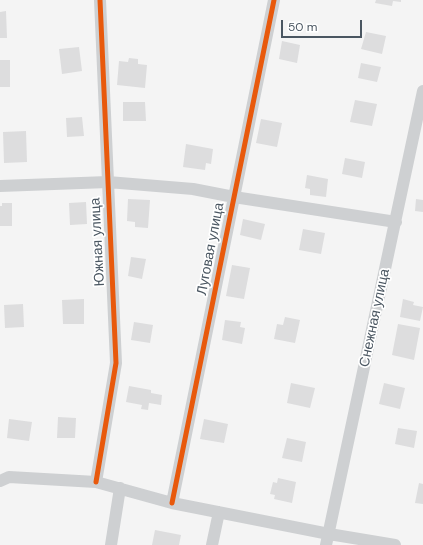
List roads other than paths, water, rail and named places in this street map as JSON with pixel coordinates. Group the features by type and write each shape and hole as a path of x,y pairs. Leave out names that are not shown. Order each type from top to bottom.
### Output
{"street":[{"name":"Южная улица","path":"96,482 116,364 100,0"},
{"name":"Луговая улица","path":"172,503 274,0"},
{"name":"Снежная улица","path":"328,540 423,91"},
{"path":"0,186 108,182 193,189 234,197 396,222"},
{"path":"0,480 9,477 96,482 172,503 218,512 328,540 395,545"},
{"path":"111,545 120,488"},
{"path":"212,545 218,512"}]}
